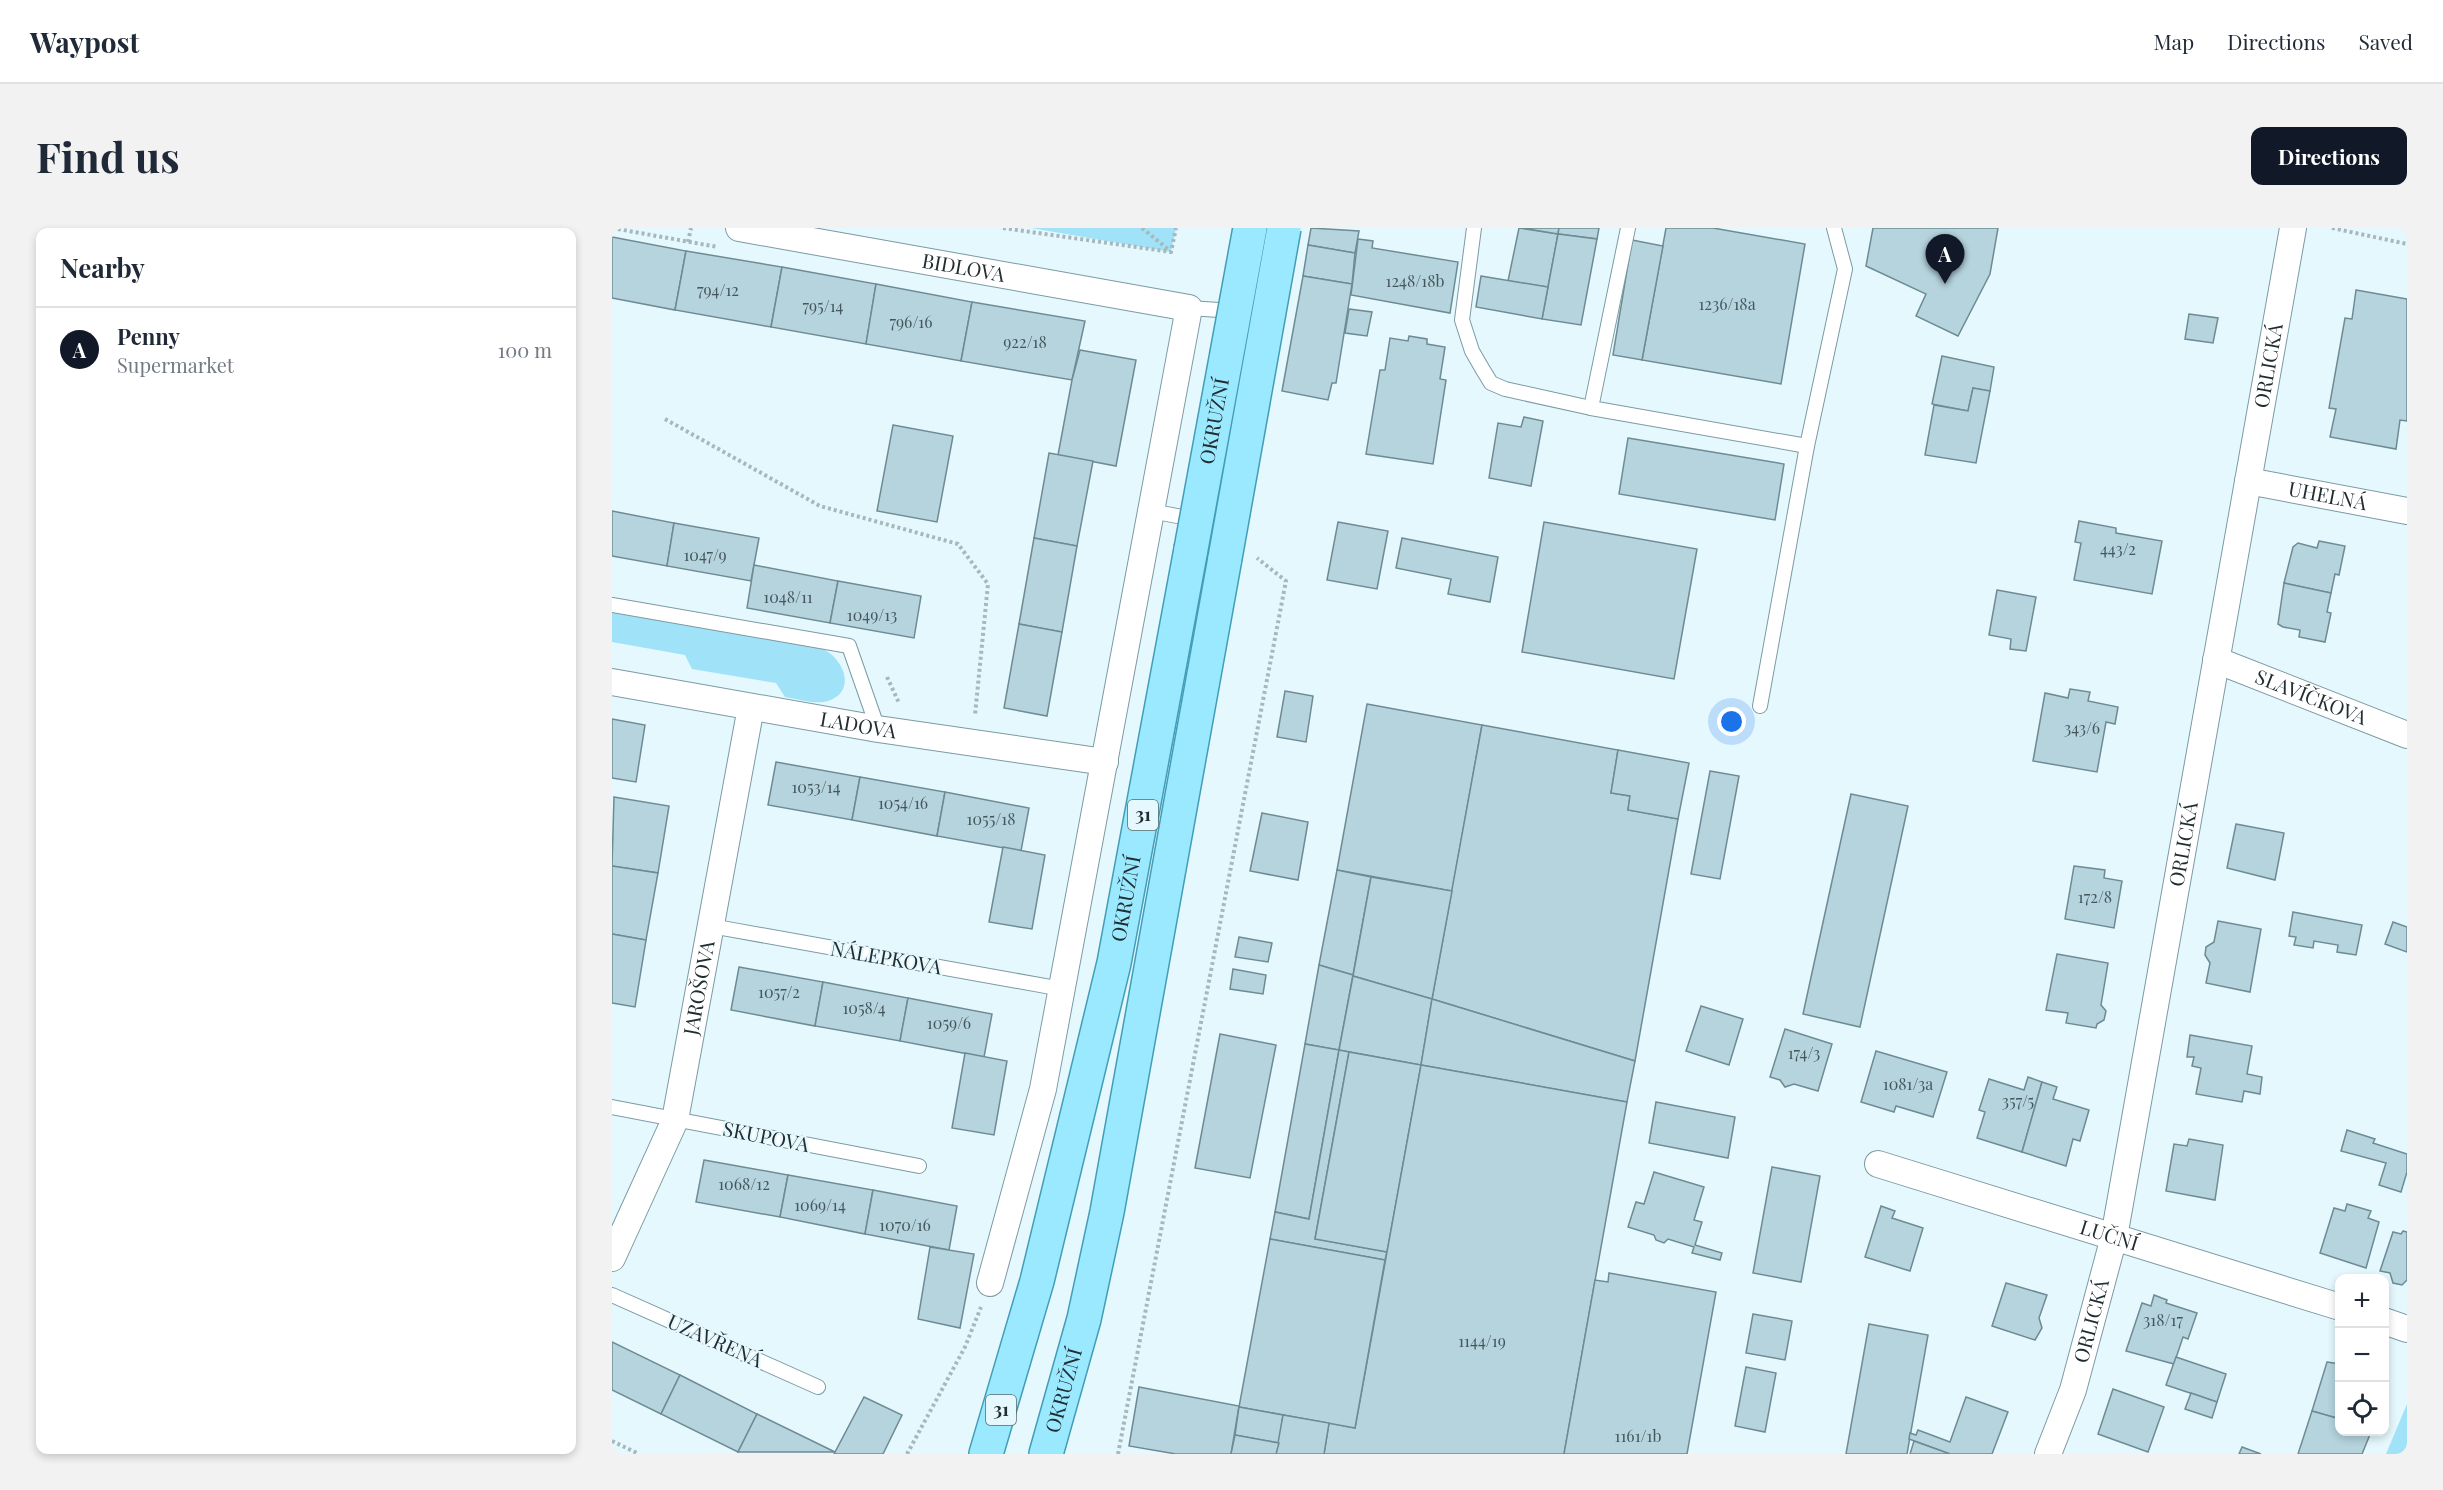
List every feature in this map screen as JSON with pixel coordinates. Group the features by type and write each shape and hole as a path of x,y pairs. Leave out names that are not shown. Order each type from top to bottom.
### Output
{"main road":[{"name":"OKRUŽNÍ","path":"986,1454 1043,1260 1114,963 1250,228"},
{"name":"OKRUŽNÍ","path":"1046,1454 1084,1319 1107,1212 1284,228"}],"street":[{"name":"BIDLOVA","path":"739,228 1190,309"},
{"name":"ORLICKÁ","path":"2048,1454 2073,1390 2114,1237 2293,228"},
{"path":"990,1283 1043,1089 1190,309"},
{"name":"UHELNÁ","path":"2248,481 2407,511"},
{"name":"SLAVÍČKOVA","path":"2217,660 2407,735"},
{"name":"LADOVA","path":"612,682 878,729 1105,762"},
{"name":"JAROŠOVA","path":"612,1258 675,1120 751,707"},
{"name":"LUČNÍ","path":"1878,1164 2335,1305"},
{"path":"2389,1323 2407,1329"}],"lane":[{"path":"1474,228 1462,320 1472,351 1491,382 1505,388 1591,408 1808,446"},
{"path":"1591,408 1628,228"},
{"path":"1760,706 1808,446 1845,269 1834,228"},
{"path":"1190,309 1253,312"},
{"path":"1151,511 1214,523 1234,417"},
{"path":"612,604 849,646 878,729"},
{"name":"NÁLEPKOVA","path":"711,926 1062,989"},
{"name":"SKUPOVA","path":"612,1107 919,1167"},
{"name":"UZAVŘENÁ","path":"612,1295 818,1387"}],"path":[{"path":"688,242 691,228"},
{"path":"1003,228 1171,252"},
{"path":"1142,228 1171,252"},
{"path":"1171,252 1176,228"},
{"path":"2332,228 2407,244"},
{"path":"665,419 820,506 958,544 968,554 988,584 972,742"},
{"path":"1118,1454 1286,581 1214,523"},
{"path":"885,675 904,709"},
{"path":"907,1454 965,1347 990,1283"},
{"path":"612,1441 639,1454"}],"shaded area":[{"path":"1031,228 1176,228 1171,252"},
{"path":"612,611 821,648 829,652 841,666 845,682 843,690 837,696 823,702 785,697 776,683 692,669 685,655 612,642"},
{"path":"2407,1404 2407,1454 2386,1454"}],"building":[{"path":"1311,228 1359,231 1355,253 1308,245"},
{"path":"1519,228 1558,234 1548,287 1508,281"},
{"path":"1522,228 1559,228 1558,234"},
{"path":"1559,228 1599,228 1597,239 1558,234"},
{"path":"1666,228 1713,228 1805,244 1781,384 1642,360"},
{"path":"1873,228 1998,228 1990,274 1958,336 1916,316 1926,294 1866,266"},
{"path":"1558,234 1597,239 1581,325 1542,319"},
{"path":"612,237 686,251 675,310 612,298"},
{"path":"1358,239 1373,241 1372,248 1458,262 1450,313 1351,295"},
{"path":"1632,240 1663,246 1642,360 1613,355"},
{"path":"1308,245 1355,253 1352,284 1303,276"},
{"path":"686,251 782,267 771,327 675,310"},
{"path":"782,267 876,284 866,344 771,327"},
{"path":"1303,276 1352,284 1336,383 1332,383 1328,400 1282,391"},
{"path":"1481,276 1548,287 1542,319 1476,307"},
{"path":"876,284 972,302 961,361 866,344"},
{"path":"2356,290 2407,299 2407,421 2400,420 2396,449 2330,437 2336,409 2329,408 2345,318 2352,319"},
{"path":"972,302 1085,321 1072,380 961,361"},
{"path":"1349,309 1372,312 1367,336 1345,333"},
{"path":"2189,314 2218,318 2213,343 2185,339"},
{"path":"1409,336 1427,339 1427,344 1445,347 1440,379 1446,380 1433,464 1366,454 1380,370 1385,370 1390,338 1408,341"},
{"path":"1080,350 1136,360 1116,466 1058,455"},
{"path":"1942,356 1994,367 1990,391 1973,388 1968,411 1932,404"},
{"path":"1973,388 1990,391 1976,463 1925,455 1934,405 1968,411"},
{"path":"1524,417 1543,421 1531,486 1489,478 1498,423 1521,427"},
{"path":"893,425 953,436 937,522 877,511"},
{"path":"1628,438 1784,464 1775,520 1619,494"},
{"path":"1049,453 1093,461 1077,546 1034,538"},
{"path":"612,511 674,523 667,566 612,556"},
{"path":"2079,521 2116,528 2116,533 2162,541 2152,594 2074,580 2081,543 2075,542"},
{"path":"1338,522 1388,531 1377,589 1327,580"},
{"path":"1544,522 1697,549 1674,679 1522,652"},
{"path":"674,523 759,538 751,581 667,566"},
{"path":"1034,538 1077,546 1062,632 1019,624"},
{"path":"1402,538 1498,557 1490,602 1448,594 1451,579 1396,568"},
{"path":"2319,541 2345,546 2339,575 2335,574 2331,593 2284,583 2293,547 2298,543 2317,548"},
{"path":"754,565 838,581 830,623 747,608"},
{"path":"838,581 921,596 914,638 830,623"},
{"path":"2284,583 2331,593 2327,612 2331,613 2325,642 2299,637 2300,630 2278,624"},
{"path":"1997,590 2036,597 2026,651 2010,649 2011,639 1989,635"},
{"path":"1019,624 1062,632 1047,716 1004,708"},
{"path":"2070,689 2090,692 2088,701 2118,707 2115,724 2106,722 2097,772 2033,761 2045,693 2068,698"},
{"path":"1285,691 1313,696 1306,742 1277,737"},
{"path":"1367,704 1482,725 1452,891 1337,870"},
{"path":"612,719 645,725 636,782 612,778"},
{"path":"1482,725 1618,750 1611,793 1630,796 1628,810 1678,819 1635,1061 1432,999"},
{"path":"1618,750 1689,763 1678,819 1628,810 1630,796 1611,793"},
{"path":"776,762 860,777 852,820 768,805"},
{"path":"1710,771 1739,776 1720,879 1691,874"},
{"path":"860,777 945,792 937,836 852,820"},
{"path":"945,792 1029,808 1021,851 937,836"},
{"path":"1851,794 1908,806 1860,1027 1803,1014"},
{"path":"614,797 669,806 658,873 612,866"},
{"path":"1262,813 1308,822 1298,880 1250,871"},
{"path":"2236,824 2284,833 2275,880 2227,868"},
{"path":"1003,847 1045,855 1032,929 989,922"},
{"path":"612,866 658,873 646,940 612,934"},
{"path":"2074,866 2105,870 2104,878 2122,881 2114,928 2065,919"},
{"path":"1337,870 1371,877 1353,975 1319,965"},
{"path":"1371,877 1452,891 1432,999 1353,976"},
{"path":"2293,912 2362,925 2356,955 2337,952 2338,945 2314,941 2313,948 2294,945 2296,937 2289,936"},
{"path":"2218,921 2261,929 2250,992 2206,983 2210,963 2205,955 2206,947 2214,942"},
{"path":"2393,922 2407,927 2407,952 2385,944"},
{"path":"612,934 646,940 635,1007 612,1003"},
{"path":"1239,937 1272,943 1268,962 1235,957"},
{"path":"2057,954 2108,963 2101,1005 2106,1011 2104,1020 2097,1024 2096,1028 2066,1023 2068,1013 2046,1010"},
{"path":"1319,965 1353,975 1339,1050 1305,1044"},
{"path":"739,967 823,982 815,1026 731,1010"},
{"path":"1233,969 1266,975 1263,994 1230,989"},
{"path":"1353,976 1432,999 1421,1065 1339,1050"},
{"path":"823,982 908,998 900,1041 815,1026"},
{"path":"908,998 992,1014 984,1057 900,1041"},
{"path":"1432,999 1635,1061 1627,1102 1421,1065"},
{"path":"1701,1006 1743,1019 1729,1065 1686,1051"},
{"path":"1785,1029 1832,1044 1818,1091 1794,1084 1785,1087 1780,1080 1770,1077"},
{"path":"1220,1034 1276,1045 1250,1178 1195,1168"},
{"path":"2190,1035 2252,1046 2247,1074 2262,1077 2260,1094 2244,1091 2242,1102 2196,1094 2201,1068 2192,1066 2194,1057 2187,1057"},
{"path":"1305,1044 1339,1050 1309,1219 1275,1212"},
{"path":"1339,1050 1349,1052 1315,1239 1387,1252 1385,1260 1270,1239 1275,1212 1309,1219"},
{"path":"1876,1051 1947,1072 1933,1117 1896,1106 1894,1112 1861,1102"},
{"path":"1349,1052 1421,1065 1387,1252 1315,1239"},
{"path":"965,1053 1007,1061 994,1135 952,1128"},
{"path":"1421,1065 1627,1102 1564,1454 1324,1454 1329,1423 1355,1428"},
{"path":"2028,1077 2042,1082 2022,1152 1977,1138 1985,1112 1979,1110 1989,1079 2024,1090"},
{"path":"2042,1082 2057,1087 2053,1099 2089,1110 2080,1141 2073,1139 2066,1166 2022,1152"},
{"path":"1656,1102 1735,1117 1728,1158 1649,1143"},
{"path":"2347,1130 2375,1139 2373,1143 2407,1154 2407,1172 2401,1192 2379,1185 2386,1163 2341,1151"},
{"path":"2189,1139 2223,1145 2215,1200 2166,1191 2174,1144 2187,1146"},
{"path":"704,1160 788,1175 780,1217 696,1202"},
{"path":"1772,1167 1820,1176 1801,1282 1753,1273"},
{"path":"1654,1172 1704,1187 1694,1220 1702,1222 1695,1245 1722,1253 1720,1260 1692,1253 1694,1247 1668,1239 1664,1243 1656,1240 1654,1235 1628,1227 1636,1202 1644,1204"},
{"path":"788,1175 873,1190 865,1234 780,1217"},
{"path":"873,1190 957,1206 949,1250 865,1234"},
{"path":"2347,1204 2371,1211 2368,1218 2379,1222 2366,1268 2320,1253 2334,1208 2345,1211"},
{"path":"1881,1206 1895,1211 1892,1218 1923,1228 1910,1271 1865,1257"},
{"path":"2403,1231 2407,1232 2407,1280 2402,1285 2393,1283 2390,1273 2380,1271 2393,1232 2401,1234"},
{"path":"1270,1239 1385,1260 1355,1428 1239,1407"},
{"path":"930,1247 974,1254 960,1328 918,1319"},
{"path":"1609,1273 1716,1292 1687,1454 1564,1454 1595,1280 1608,1282"},
{"path":"2006,1283 2047,1295 2039,1318 2042,1328 2035,1340 1992,1326"},
{"path":"2154,1295 2167,1300 2166,1303 2197,1313 2188,1339 2183,1337 2174,1364 2126,1351 2142,1303 2151,1306"},
{"path":"1753,1314 1792,1321 1785,1360 1746,1353"},
{"path":"1869,1324 1928,1335 1907,1454 1846,1454"},
{"path":"612,1342 680,1375 661,1414 612,1390"},
{"path":"2176,1357 2226,1374 2217,1402 2166,1385"},
{"path":"2327,1362 2335,1363 2335,1418 2312,1411"},
{"path":"1746,1367 1776,1373 1765,1432 1735,1426"},
{"path":"680,1375 757,1414 738,1452 661,1414"},
{"path":"1139,1387 1239,1406 1231,1454 1176,1454 1129,1446"},
{"path":"2113,1389 2164,1407 2148,1452 2098,1434"},
{"path":"2191,1393 2217,1402 2212,1418 2185,1409"},
{"path":"864,1397 902,1415 883,1454 834,1454"},
{"path":"1966,1397 2008,1412 1992,1454 1950,1454 1909,1439 1910,1433 1916,1435 1918,1430 1950,1442"},
{"path":"1239,1407 1283,1415 1279,1443 1235,1435"},
{"path":"2312,1411 2335,1418 2335,1436 2369,1436 2362,1454 2298,1454"},
{"path":"757,1414 835,1452 738,1452"},
{"path":"1283,1415 1329,1423 1324,1454 1276,1454"},
{"path":"1235,1435 1279,1443 1276,1454 1231,1454"},
{"path":"1914,1441 1950,1454 1910,1454"},
{"path":"2242,1447 2261,1454 2239,1454"}],"place":[{"name":"Penny","path":"1945,284"}]}
